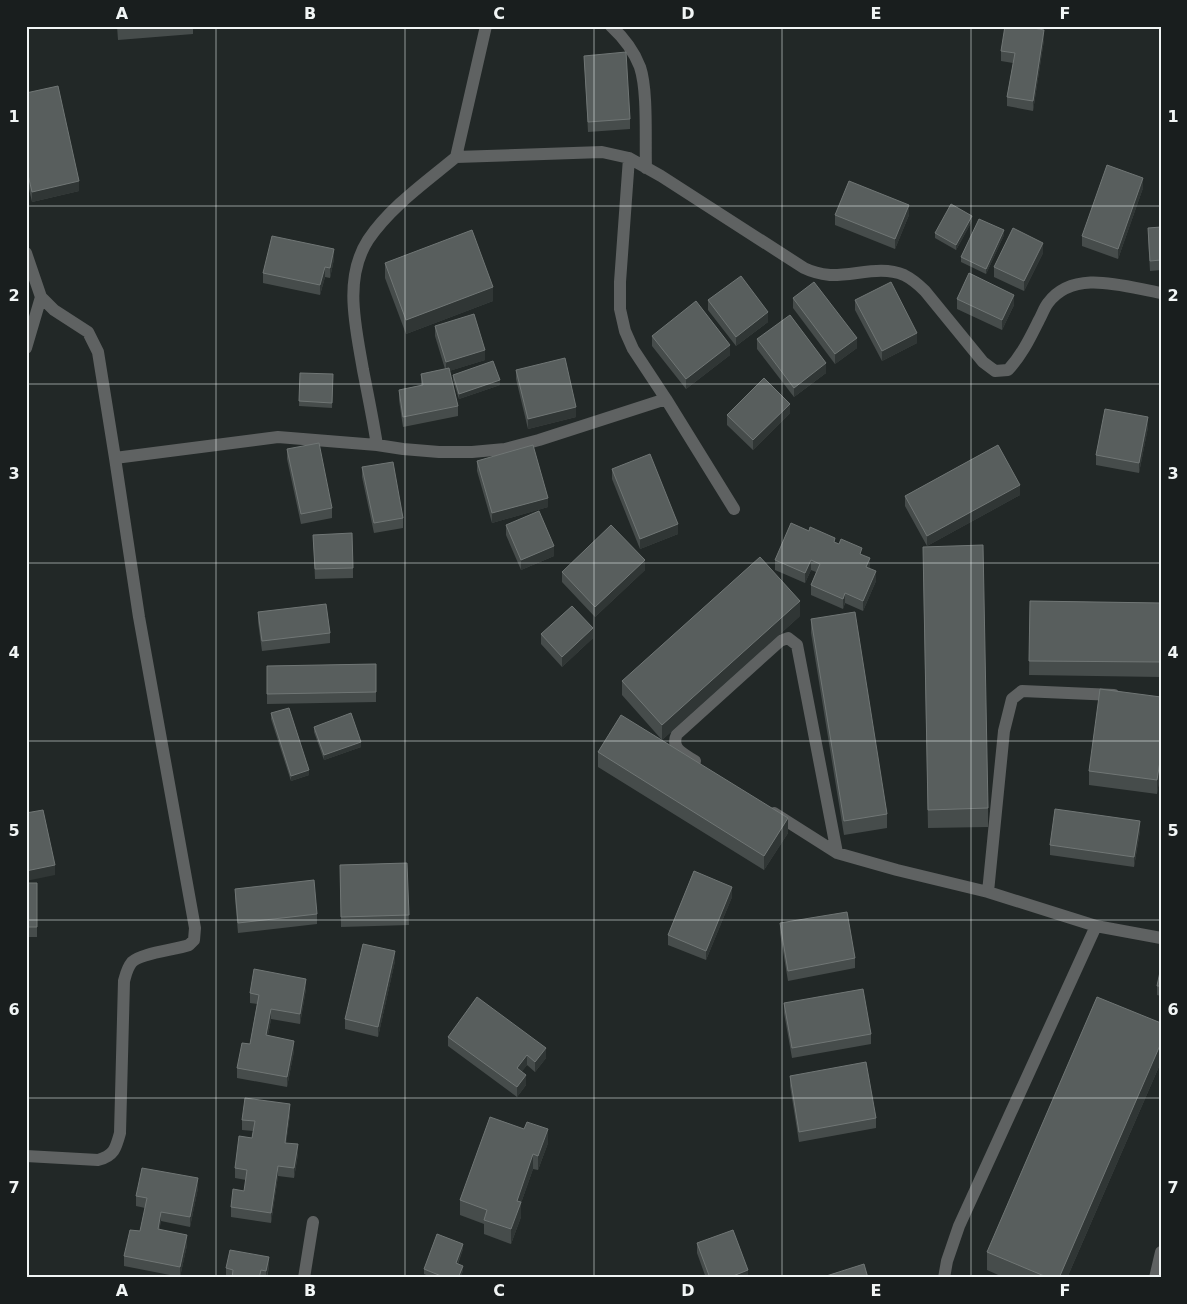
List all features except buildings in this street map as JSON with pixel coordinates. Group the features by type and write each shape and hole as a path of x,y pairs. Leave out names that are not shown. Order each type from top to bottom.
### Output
{"street":[{"path":"377,445 355,321 353,292 357,265 368,241 389,214 456,156 486,26"},
{"path":"611,26 632,48 640,68 644,90 646,168"},
{"path":"456,156 602,152 629,158 804,268 815,273 830,275 890,271 904,275 916,282 983,362 995,371 1008,370 1019,359 1048,303 1060,291 1075,284 1092,281 1161,293"},
{"path":"629,158 620,282 620,309 625,331 633,349 734,509"},
{"path":"26,253 41,298 54,310 88,332 98,352 138,618 195,928 194,940 188,945 143,957 133,961 127,969 124,981 120,1134 116,1150 108,1158 98,1160 26,1156"},
{"path":"26,348 41,298"},
{"path":"115,458 278,437 440,452 505,449 666,399"},
{"path":"705,768 675,746 674,740 677,734 780,641 788,638 796,646 837,853"},
{"path":"988,892 1004,731 1012,699 1022,691 1122,696"},
{"path":"763,806 837,853 888,868 988,892 1096,926 1161,938"},
{"path":"944,1278 947,1260 959,1226 1096,926"},
{"path":"304,1278 313,1222"},
{"path":"1155,1278 1161,1252"}]}
